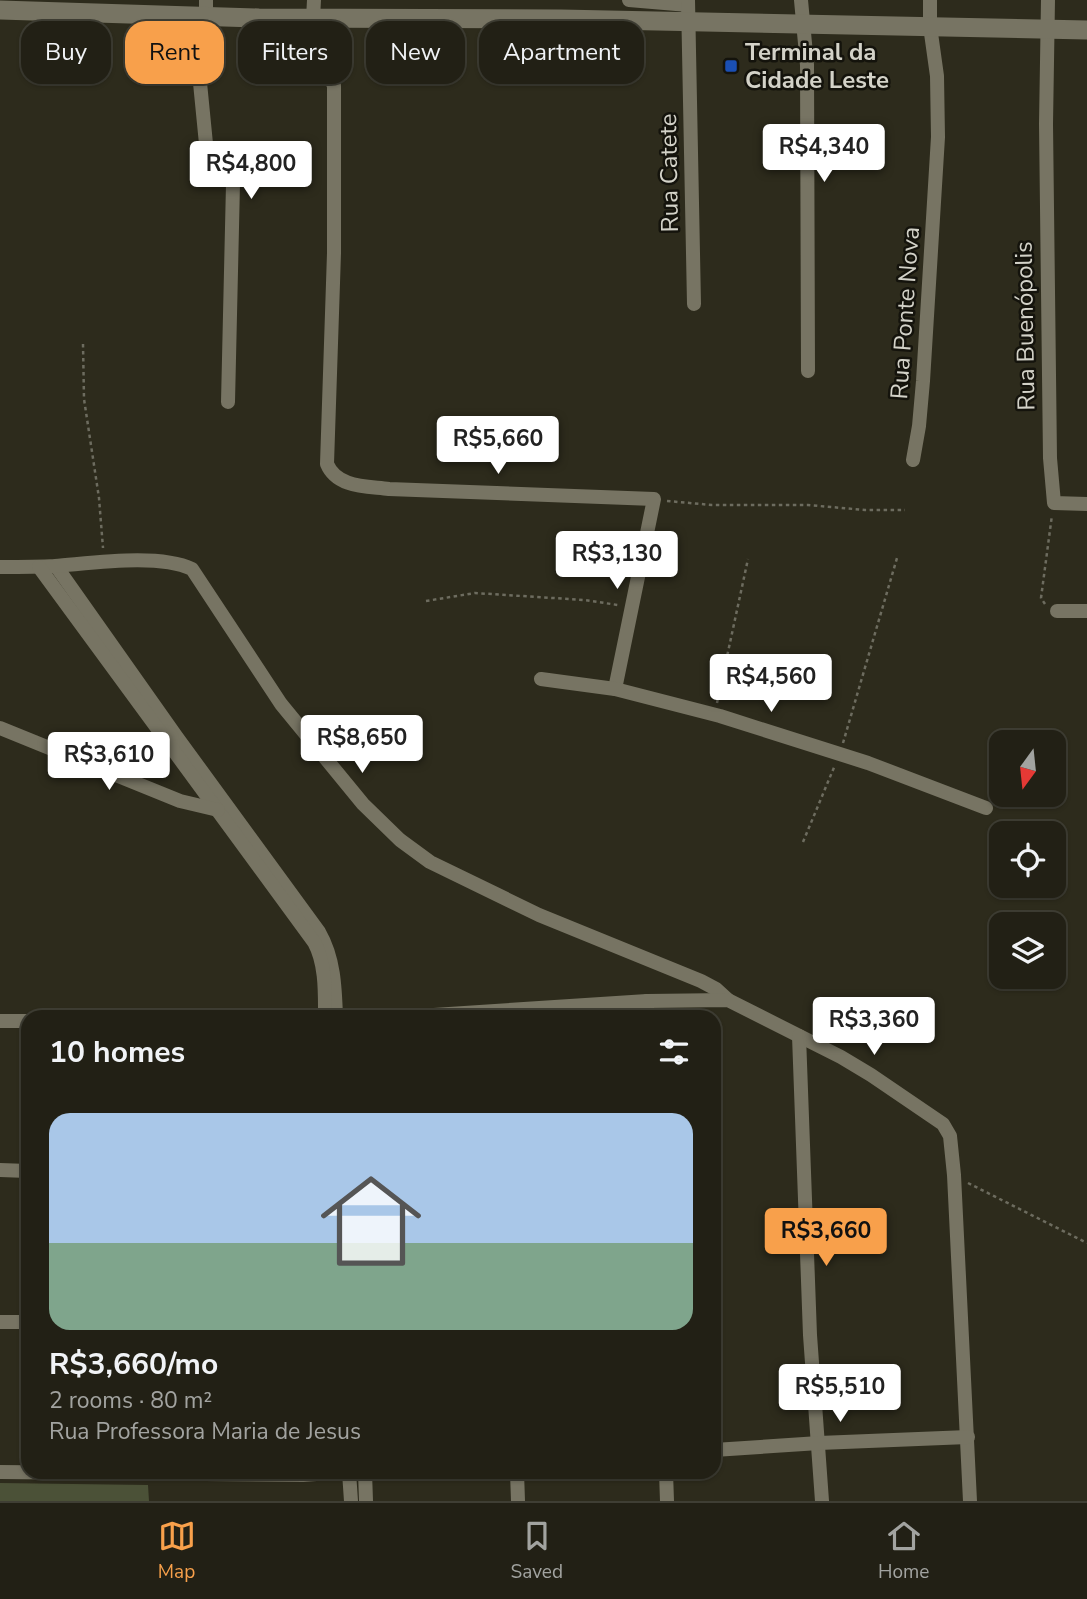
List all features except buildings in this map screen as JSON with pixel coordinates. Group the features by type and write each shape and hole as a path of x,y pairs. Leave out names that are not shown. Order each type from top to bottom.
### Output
{"street":[{"path":"629,0 803,24 1087,30"},
{"path":"801,0 807,65 808,371"},
{"name":"Rua Ponte Nova","path":"913,460 923,391 938,137 937,76 930,26 930,0"},
{"name":"Rua Buenópolis","path":"1048,0 1046,137 1049,425 1054,503"},
{"path":"0,10 38,6 200,11 259,18 314,10 561,19 688,9"},
{"name":"Rua Catete","path":"688,9 694,304"},
{"path":"200,11 196,42 208,154 230,174 233,184 228,402"},
{"path":"259,18 323,67 333,83 334,253 327,464 329,470 336,478 354,485 389,489 654,499 615,689"},
{"path":"1054,503 1087,505"},
{"path":"0,567 167,562 182,564 192,569 281,704 376,819 400,840 430,862 539,915 701,981 728,1000 871,1075 943,1124 950,1136 954,1175 970,1501"},
{"path":"56,566 325,942 333,970 336,1010"},
{"path":"39,567 318,949 326,1010"},
{"path":"1057,611 1087,611"},
{"path":"541,679 615,689 715,715 868,763 986,808"},
{"path":"0,728 180,801 232,813"},
{"path":"540,1010 647,1001 728,1000"},
{"path":"647,1001 647,1010"},
{"path":"0,1021 21,1021"},
{"path":"799,1036 810,1335 822,1501"},
{"path":"0,1171 21,1171"},
{"path":"0,1322 21,1322"},
{"path":"721,1450 968,1437"},
{"path":"0,1472 21,1472"},
{"path":"349,1479 351,1501"},
{"path":"365,1479 366,1501"},
{"path":"517,1479 518,1501"},
{"path":"666,1479 667,1501"}],"path":[{"path":"83,344 84,398 99,498 105,562"},
{"path":"654,499 712,505 808,505 905,510"},
{"path":"1054,503 1041,598 1048,607 1057,611"},
{"path":"803,842 839,754 897,558"},
{"path":"715,715 748,559"},
{"path":"426,601 475,593 584,600 631,607"},
{"path":"954,1175 1087,1242"}],"green space":[{"path":"0,1483 148,1485 149,1501 0,1501"}],"place":[{"name":"Terminal da Cidade Leste","path":"731,66"}]}
